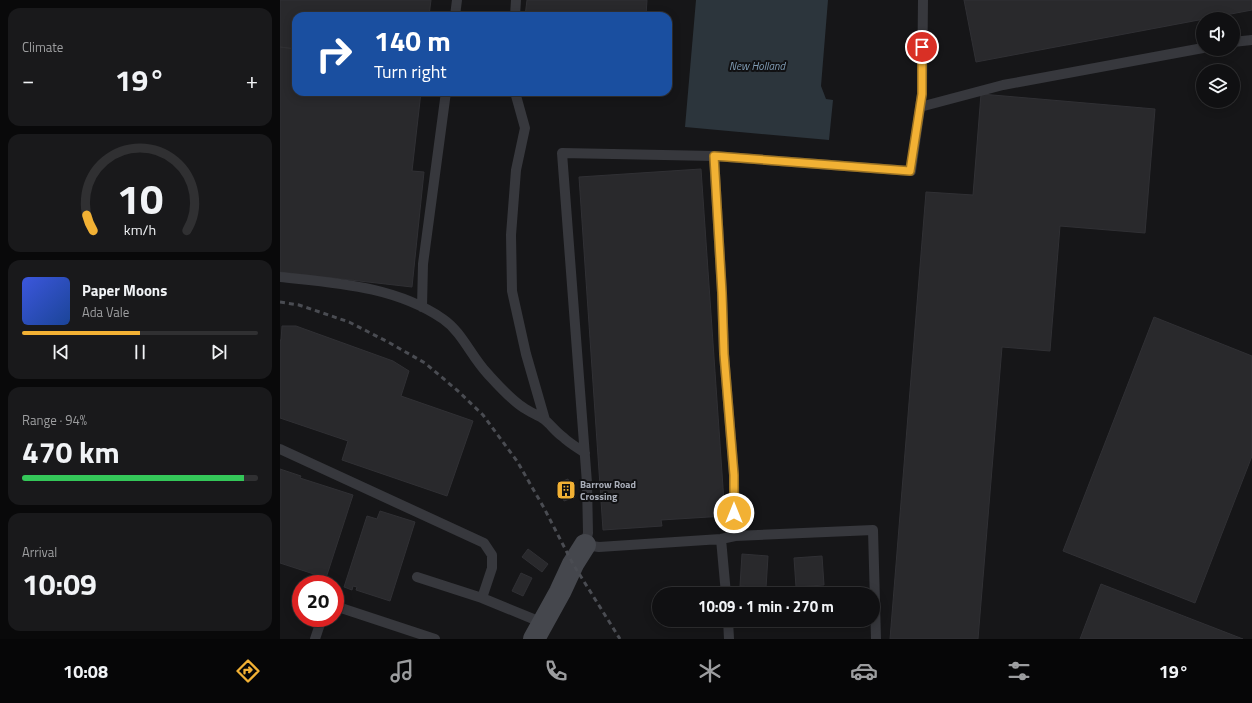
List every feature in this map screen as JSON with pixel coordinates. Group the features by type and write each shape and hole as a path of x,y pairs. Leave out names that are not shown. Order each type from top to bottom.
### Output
{"main road":[{"path":"539,631 573,564 585,545"}],"lane":[{"path":"455,12 456,0"},
{"path":"516,0 516,12"},
{"path":"876,639 873,530 735,536 599,547 585,545 588,533 587,483 562,153 714,156 910,171 922,94 923,0"},
{"path":"1240,41 1252,40"},
{"path":"920,107 1003,85 1196,49"},
{"path":"422,307 423,264 445,96"},
{"path":"516,96 525,128 516,170 511,235 512,291 526,354 545,420"},
{"path":"714,156 724,354 734,475 735,536"},
{"path":"280,277 351,285 402,298 444,319 460,336 480,365 503,390 523,407 545,420 563,438 585,453"},
{"path":"280,449 484,543 492,555 492,568 482,598"},
{"path":"721,538 725,587"},
{"path":"417,577 482,598 539,631"},
{"path":"344,609 435,639"},
{"path":"315,639 319,627"},
{"path":"728,627 729,639"}],"water":[{"name":"New Holland","path":"696,0 828,0 821,86 826,99 833,100 829,140 685,127"}],"building":[{"path":"280,0 431,0 430,12 292,12 292,48 280,47"},
{"path":"527,0 647,0 646,12 526,12"},
{"path":"964,0 1252,0 1252,10 1240,12 1196,12 1196,21 976,62"},
{"path":"280,47 292,48 292,96 421,96 412,171 424,172 412,287 280,272"},
{"path":"981,94 1155,109 1145,233 1060,226 1050,351 1002,347 978,639 890,639 926,192 973,195"},
{"path":"701,169 725,516 661,520 662,526 603,530 579,177"},
{"path":"1154,317 1252,356 1252,456 1195,603 1063,551"},
{"path":"282,326 296,326 393,361 409,371 401,396 473,421 447,496 342,460 348,441 280,418 280,340"},
{"path":"280,469 301,476 300,478 353,495 327,575 317,575 280,563"},
{"name":"Barrow Road Crossing","path":"568,479 575,497 564,501 558,483"},
{"path":"380,511 415,522 390,601 356,590 357,587 353,586 352,590 344,587 367,516 377,519"},
{"path":"528,549 548,564 542,572 522,557"},
{"path":"742,554 768,556 766,587 740,586"},
{"path":"822,556 824,585 796,587 794,558"},
{"path":"521,573 532,578 523,596 512,591"},
{"path":"1101,584 1243,639 1080,639"}],"railway":[{"path":"280,302 299,305 349,322 388,342 425,363 483,415 517,461 544,508 573,564 620,639"}],"place":[{"name":"Barrow Road Crossing","path":"566,490"}],"route":[{"path":"734,513 734,475 724,354 714,156 910,171 922,94 922,47"}]}
